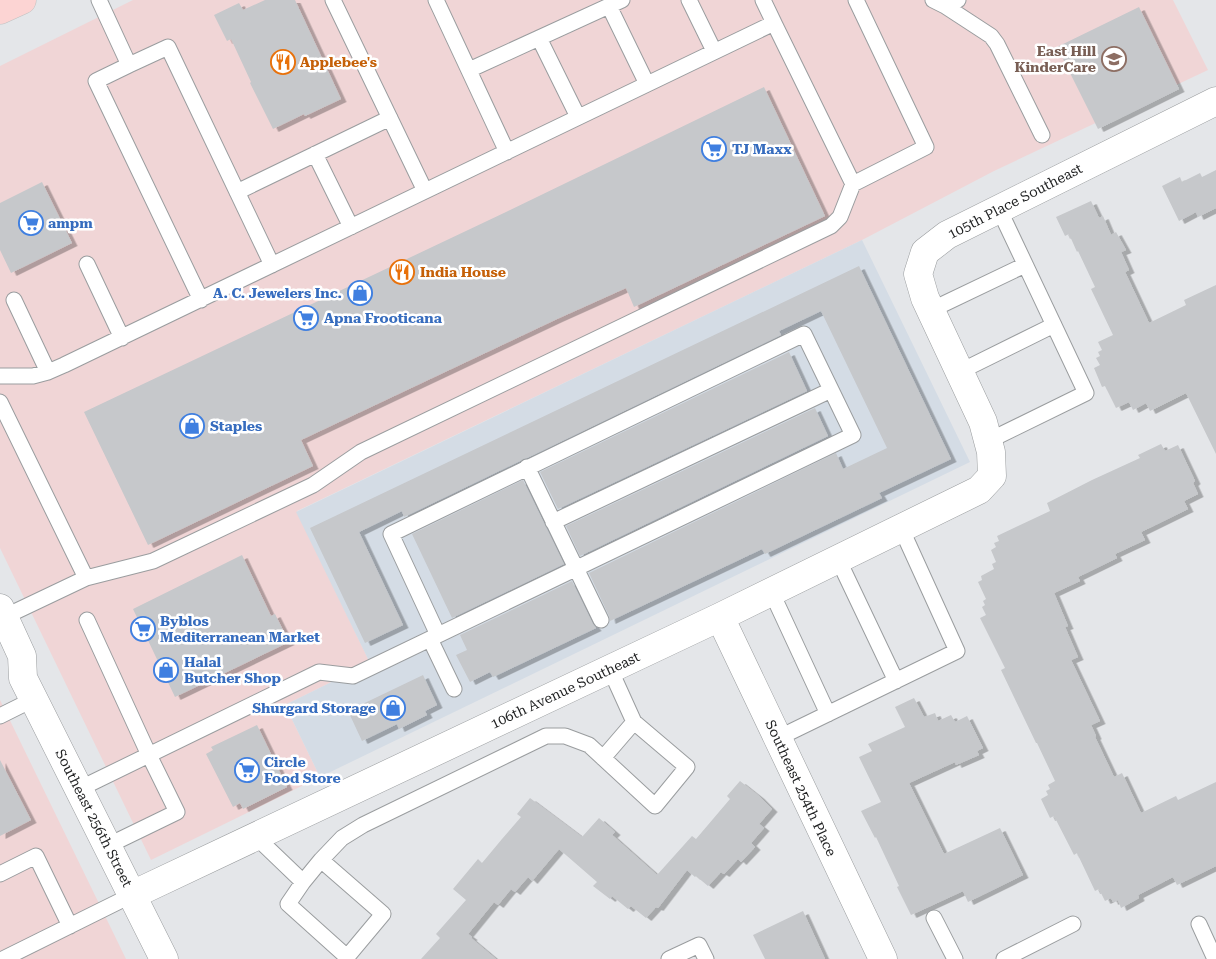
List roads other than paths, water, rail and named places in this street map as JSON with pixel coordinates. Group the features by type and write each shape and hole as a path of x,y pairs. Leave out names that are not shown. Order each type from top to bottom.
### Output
{"main road":[{"path":"0,10 22,0"}],"street":[{"name":"105th Place Southeast","path":"992,476 990,452 983,422 925,298 918,274 925,252 947,235 1216,101"},
{"name":"106th Avenue Southeast","path":"132,895 610,669 980,490 992,476"},
{"name":"Southeast 256th Street","path":"2,613 22,656 29,688 164,959"},
{"name":"Southeast 254th Place","path":"720,616 883,959"},
{"name":"Southeast 256th Street","path":"0,654 5,664 29,688"}],"lane":[{"path":"99,0 129,65"},
{"path":"332,0 425,191"},
{"path":"436,0 507,152"},
{"path":"689,0 714,51"},
{"path":"763,0 852,184"},
{"path":"2,613 86,578 153,562 313,485 361,452 831,226 840,217 852,184 926,147 856,0"},
{"path":"945,2 991,36 997,44 1042,136"},
{"path":"469,70 616,3 647,84"},
{"path":"0,376 33,376 64,366 774,23"},
{"path":"539,38 578,117"},
{"path":"201,300 96,81 168,47 272,265"},
{"path":"237,192 390,118"},
{"path":"315,154 351,227"},
{"path":"988,441 1086,393 999,209"},
{"path":"87,264 122,338"},
{"path":"931,310 1025,265"},
{"path":"14,300 48,372"},
{"path":"960,372 1054,325"},
{"path":"79,789 319,672 353,676 434,637 853,435 804,334 391,534 434,637 454,689"},
{"path":"553,522 831,390"},
{"path":"0,402 86,578"},
{"path":"527,467 601,620"},
{"path":"778,738 957,651 901,528"},
{"path":"838,558 896,681"},
{"path":"771,591 828,714"},
{"path":"87,620 177,812 107,846"},
{"path":"321,860 383,914 347,957 288,904 321,860 342,838 363,826 546,736 565,736 589,745 655,806 687,767 634,722 610,669"},
{"path":"0,716 29,688"},
{"path":"602,758 634,722"},
{"path":"256,837 303,882"},
{"path":"0,874 36,856 70,926"},
{"path":"3,959 132,895"},
{"path":"934,918 954,959"},
{"path":"1004,959 1073,924"},
{"path":"1198,924 1215,959"},
{"path":"669,959 699,944 706,959"}],"place":[{"name":"East Hill KinderCare","path":"1114,59"},
{"name":"Applebee's","path":"283,62"},
{"name":"TJ Maxx","path":"714,149"},
{"name":"ampm","path":"31,223"},
{"name":"India House","path":"402,272"},
{"name":"A. C. Jewelers Inc.","path":"360,293"},
{"name":"Apna Frooticana","path":"306,318"},
{"name":"Staples","path":"192,426"},
{"name":"Byblos Mediterranean Market","path":"143,629"},
{"name":"Halal Butcher Shop","path":"166,670"},
{"name":"Shurgard Storage","path":"393,708"},
{"name":"Circle Food Store","path":"247,770"}]}
